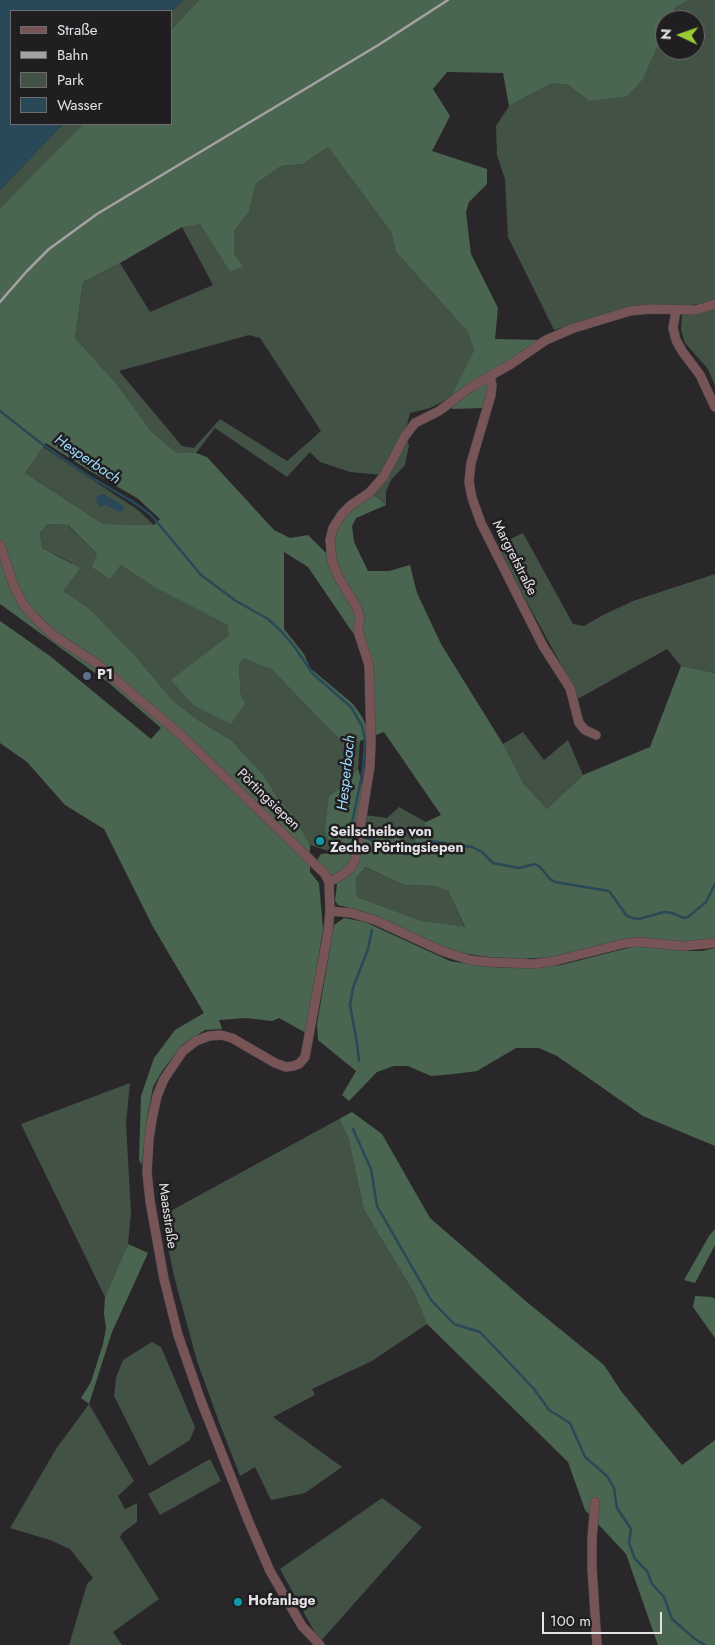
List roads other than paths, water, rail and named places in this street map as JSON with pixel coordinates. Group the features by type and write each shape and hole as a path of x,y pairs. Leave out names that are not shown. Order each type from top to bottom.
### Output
{"street":[{"path":"715,304 696,310 630,311 574,328 546,340 511,364 471,387 439,411 415,423 405,436 384,476 369,493 351,505 342,514 333,528 330,540 332,561 339,578 359,613 358,631 368,665 371,743 370,766 353,864 342,875 329,882 330,911 375,920 442,951 470,960 533,964 554,961 626,943 639,942 684,946 715,943"},
{"path":"676,310 673,328 676,340 700,374 715,407"},
{"name":"Margrefstraße","path":"490,376 492,396 471,463 469,482 472,498 480,524 543,646 570,688 579,723 585,730 596,735"},
{"name":"Pörtingsiepen","path":"0,545 13,584 34,618 54,635 96,664 181,735 325,874 329,882"},
{"name":"Maasstraße","path":"320,1645 302,1626 270,1571 201,1401 178,1335 164,1279 150,1201 148,1172 150,1132 157,1096 164,1079 183,1051 196,1041 209,1036 221,1035 232,1038 275,1063 286,1067 299,1064 305,1057 330,911"},
{"path":"595,1502 592,1558 597,1645"}],"water":[{"path":"0,0 183,0 172,11 10,10 10,125 62,125 0,190"},
{"path":"103,494 124,506 123,510 119,512 106,505 100,507 96,501 97,496"}],"waterway":[{"name":"Hesperbach","path":"0,411 42,444 87,475 135,503 151,515 201,575 236,601 268,619 294,646 313,674 351,707 362,726 365,740 363,770 351,828 352,832 357,834"},
{"name":"Hesperbach","path":"362,836 405,854 411,854 423,843 430,841 472,847 482,852 493,863 519,868 535,864 555,882 609,891 627,916 639,919 664,912 684,918 688,917 706,902 715,884"},
{"path":"359,1061 350,1005 353,988 368,949 372,930"},
{"path":"353,1129 371,1169 377,1206 431,1300 454,1324 480,1332 534,1389 549,1410 570,1423 585,1457 607,1476 614,1488 617,1508 631,1529 629,1543 635,1559 647,1571 652,1584 664,1597 672,1619 705,1645"}],"railway":[{"path":"0,302 49,249 97,214 380,44 448,0"}],"place":[{"name":"P1","path":"87,676"},
{"name":"Seilscheibe von Zeche Pörtingsiepen","path":"320,841"},
{"name":"Hofanlage","path":"238,1602"}]}
